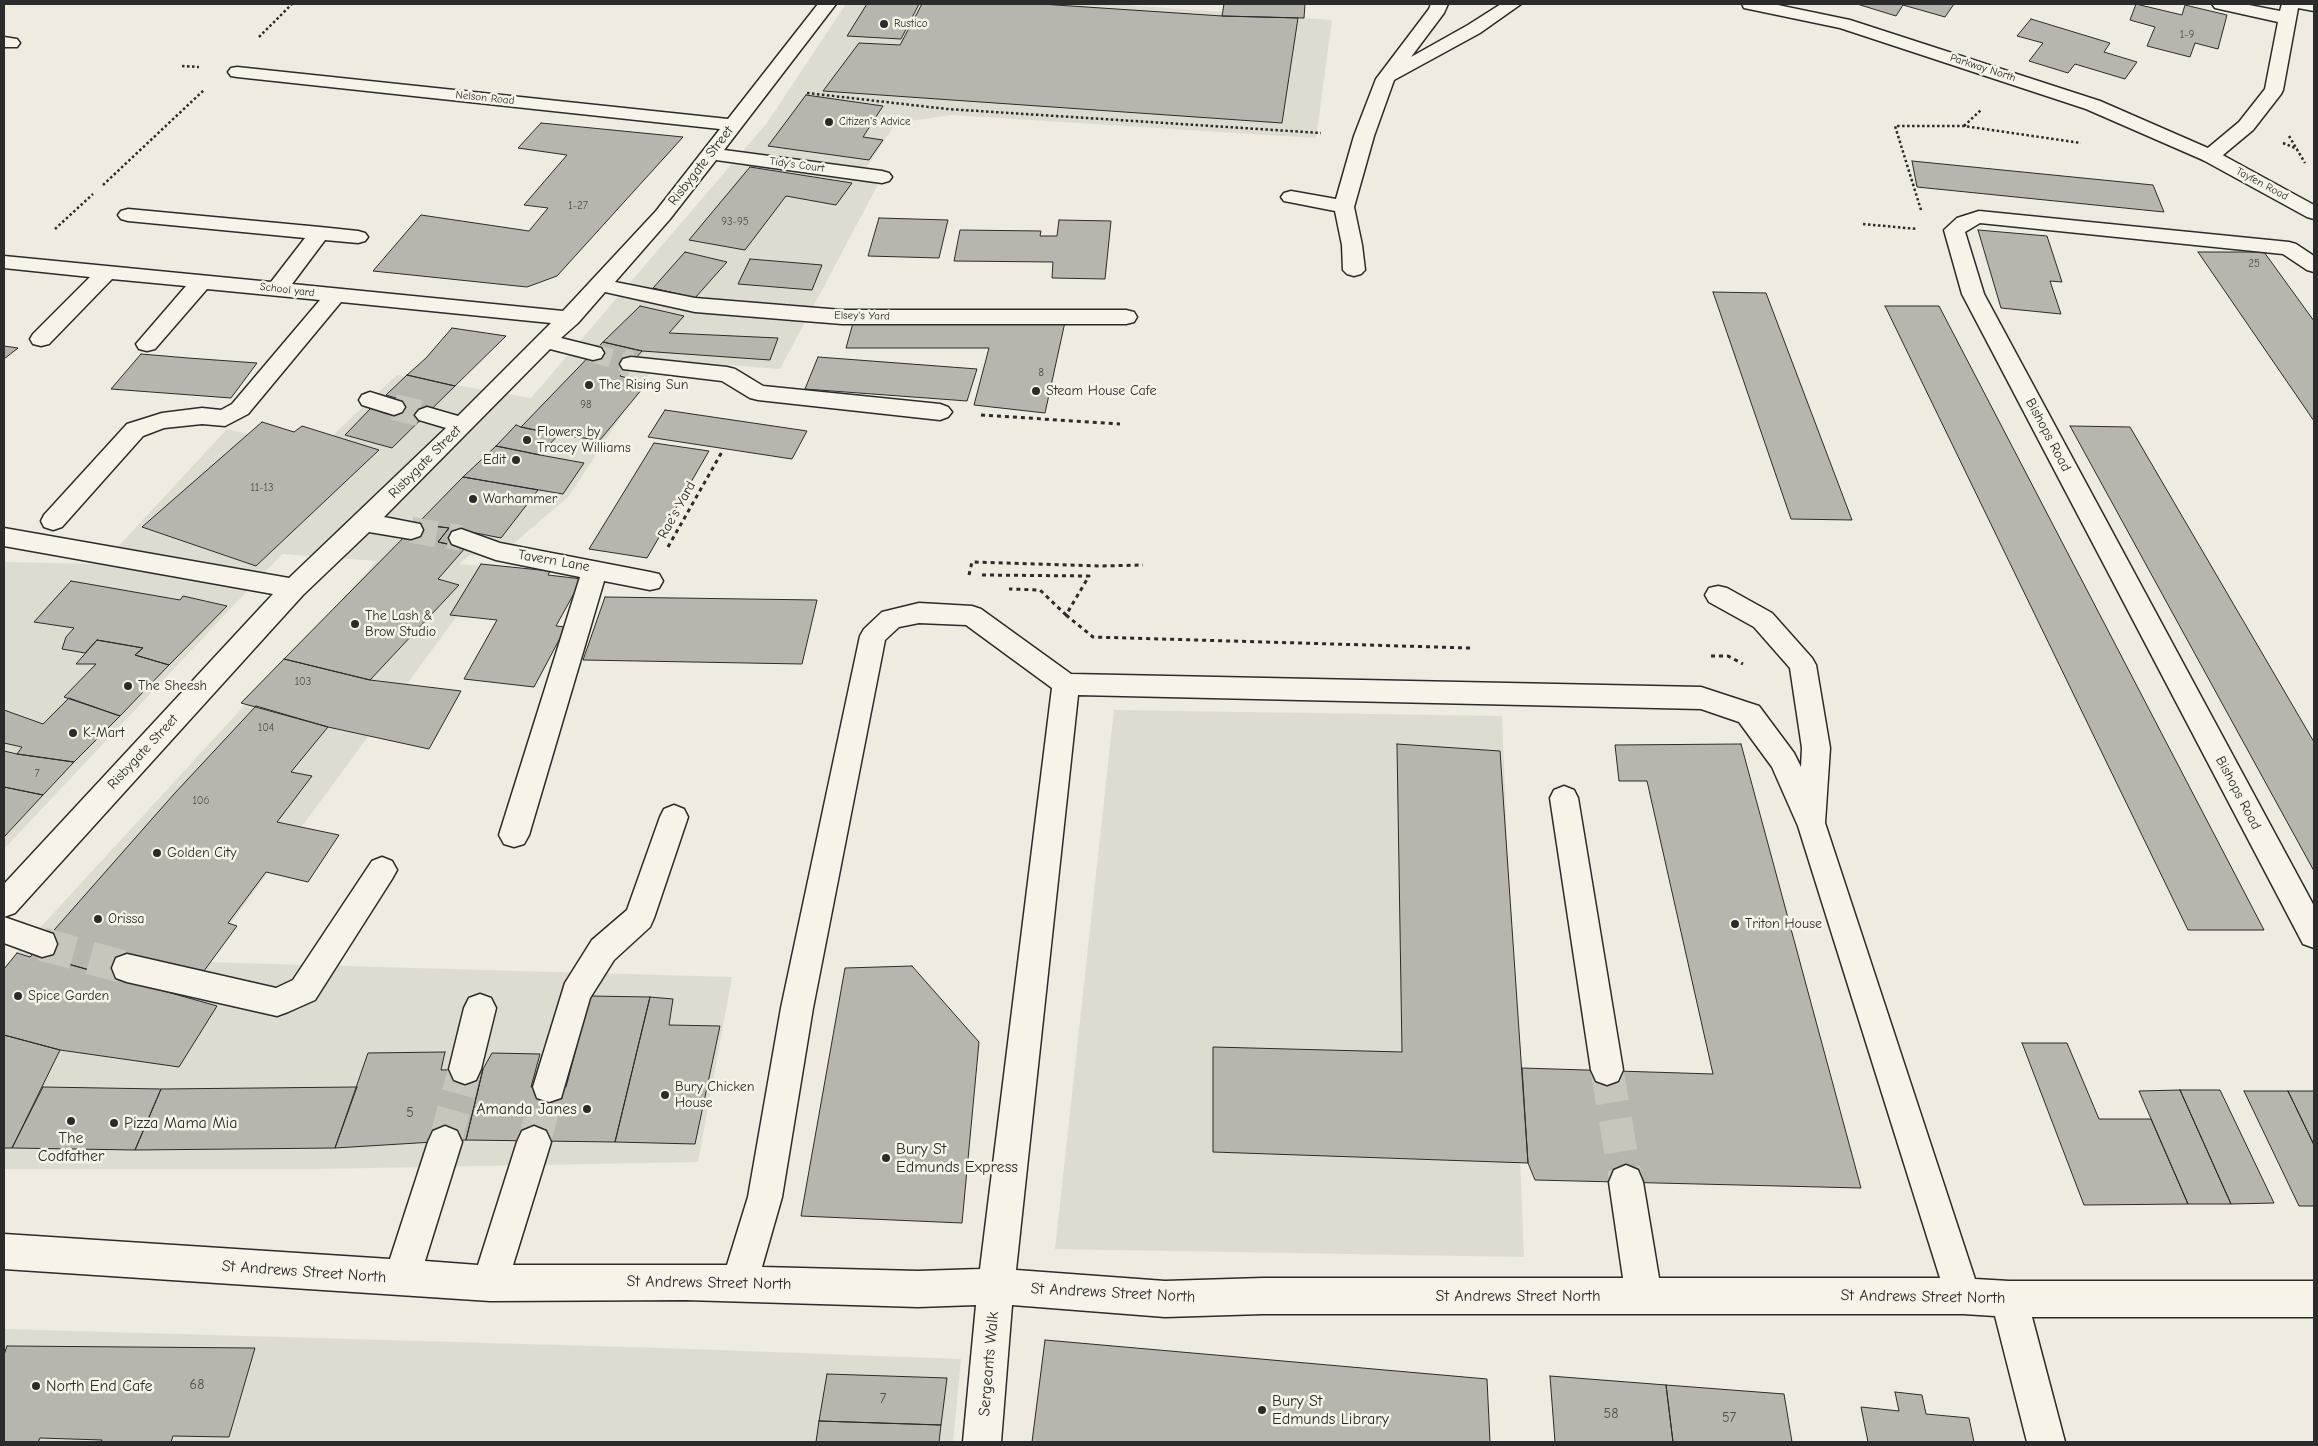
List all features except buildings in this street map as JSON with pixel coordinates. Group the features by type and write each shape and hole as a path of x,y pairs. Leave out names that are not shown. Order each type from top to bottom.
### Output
{"street":[{"name":"Risbygate Street","path":"4,904 294,588 364,522 570,318 663,215 827,4"},
{"path":"1354,270 1352,245 1344,207 1364,136 1385,79 1438,9 1439,4"},
{"path":"1385,79 1474,29 1512,4"},
{"name":"Parkway North","path":"1750,4 1844,24 2041,87 2094,105 2210,156"},
{"path":"2210,156 2246,126 2274,90 2288,11 2221,4"},
{"path":"2304,4 2314,6"},
{"name":"Nelson Road","path":"237,72 732,125"},
{"name":"Tidy's Court","path":"712,154 882,177"},
{"name":"Tayfen Road","path":"2210,156 2314,213"},
{"path":"1291,197 1344,207"},
{"path":"128,215 358,237"},
{"path":"1954,230 1964,222 1979,217 2289,248 2314,266"},
{"name":"Bishops Road","path":"1954,230 1974,294 2311,923"},
{"path":"277,289 320,234"},
{"name":"School yard","path":"14,262 334,296 570,318"},
{"path":"40,340 108,271"},
{"path":"147,344 202,281"},
{"name":"Elsey's Yard","path":"600,285 695,305 842,317 1126,317"},
{"path":"53,521 136,430 162,421 202,416 225,418 240,409 334,296"},
{"path":"548,341 593,353"},
{"path":"631,364 727,374 758,393 940,412"},
{"path":"370,400 394,407"},
{"path":"427,415 463,425"},
{"path":"364,522 411,530"},
{"path":"4,537 294,588"},
{"name":"Tavern Lane","path":"461,538 496,551 650,580"},
{"path":"514,834 595,569"},
{"path":"1718,595 1763,620 1803,665 1816,748 1812,826"},
{"path":"740,1284 765,1197 797,1008 872,636 891,619 919,613 972,616 1066,684 1701,698 1749,714 1784,761 1812,826 1962,1296"},
{"name":"Sergeants Walk","path":"982,1442 996,1286 1066,684"},
{"path":"1564,798 1607,1070"},
{"path":"549,1087 576,993 603,950 639,918 674,817"},
{"path":"127,968 250,998 277,1002 304,990 382,870"},
{"path":"4,930 42,944"},
{"path":"465,1069 480,1008"},
{"path":"402,1278 445,1142"},
{"path":"490,1283 534,1142"},
{"path":"1626,1182 1644,1296"},
{"name":"St Andrews Street North","path":"4,1252 490,1283 686,1282 918,1289 996,1286 1165,1299 1262,1296 1962,1296 2009,1299 2314,1299"},
{"path":"2009,1299 2046,1442"}],"path":[{"path":"258,38 292,4"},
{"path":"14,262 56,228 209,85"},
{"path":"762,88 947,109 1364,136"},
{"path":"1927,230 1895,126 1964,126 2084,143"},
{"path":"1863,224 1927,230 1954,230"},
{"path":"940,412 1120,424"},
{"name":"Rae's Yard","path":"650,580 723,450"},
{"path":"1002,588 1040,590 1066,615 1089,576 968,575 972,562 1101,566 1143,564"}],"shaded area":[{"path":"846,4 1112,4 1332,20 1316,138 952,115 896,123 865,170 882,177 780,369 658,360 569,496 498,557 470,555 459,564 493,567 202,962 732,977 698,1162 317,1169 4,1169 4,967 377,561 282,554 4,849 4,562 102,564 227,429 317,450 397,375 531,398 767,123"},
{"path":"1114,710 1502,716 1524,1257 1055,1249"},
{"path":"4,1329 662,1348 961,1359 953,1442 4,1442"}],"tunnel":[{"path":"593,353 627,363"},
{"path":"623,362 627,363"},
{"path":"627,363 631,364"},
{"path":"394,407 427,415"},
{"path":"411,530 461,538"},
{"path":"42,944 127,968"},
{"path":"445,1142 465,1069"},
{"path":"1607,1070 1626,1182"},
{"path":"534,1142 549,1087"}],"place":[{"name":"Rustico","path":"884,24"},
{"name":"Citizen's Advice","path":"829,122"},
{"name":"The Rising Sun","path":"589,385"},
{"name":"Steam House Cafe","path":"1036,391"},
{"name":"Flowers by Tracey Williams","path":"527,440"},
{"name":"Edit","path":"516,460"},
{"name":"Warhammer","path":"473,499"},
{"name":"The Lash & Brow Studio","path":"355,624"},
{"name":"The Sheesh","path":"128,686"},
{"name":"K-Mart","path":"73,733"},
{"name":"Golden City","path":"157,853"},
{"name":"Orissa","path":"98,919"},
{"name":"Triton House","path":"1735,924"},
{"name":"Spice Garden","path":"18,996"},
{"name":"Bury Chicken House","path":"665,1095"},
{"name":"Amanda Janes","path":"587,1109"},
{"name":"The Codfather","path":"71,1121"},
{"name":"Pizza Mama Mia","path":"114,1123"},
{"name":"Bury St Edmunds Express","path":"886,1158"},
{"name":"North End Cafe","path":"36,1386"},
{"name":"Bury St Edmunds Library","path":"1262,1410"}]}
